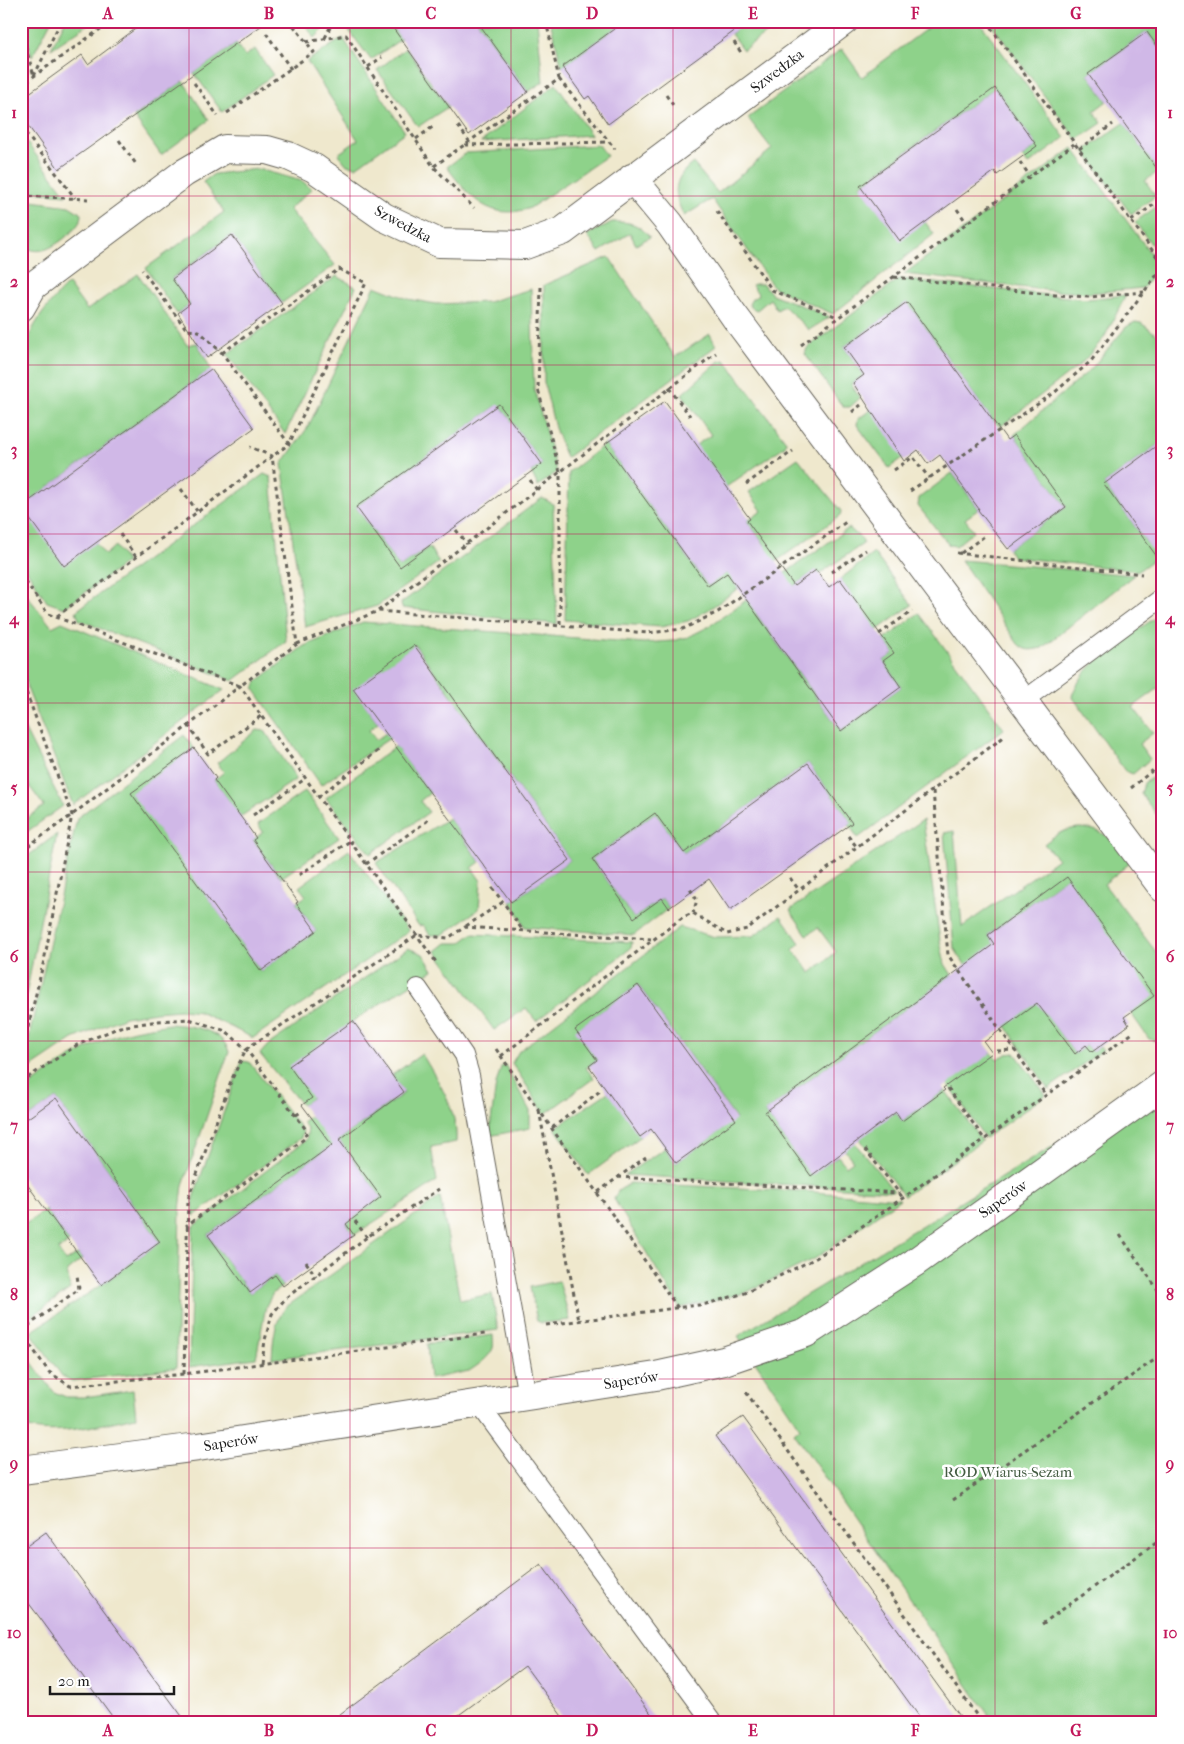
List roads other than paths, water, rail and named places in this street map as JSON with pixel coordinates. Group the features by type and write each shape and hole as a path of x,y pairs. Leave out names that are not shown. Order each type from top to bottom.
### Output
{"street":[{"name":"Szwedzka","path":"25,288 184,173 225,149 266,150 288,156 314,168 384,217 439,243 525,246 563,231 843,22"},
{"path":"632,178 670,224 735,317 1163,888"},
{"name":"Saperów","path":"21,1470 198,1447 656,1376 724,1360 806,1333 914,1263 1163,1085"}],"lane":[{"path":"1023,701 1163,597"},
{"path":"418,988 464,1055 470,1075 527,1396"},
{"path":"478,1403 713,1723"}],"park label":[{"name":"ROD Wiarus-Sezam","path":"1008,1472"}]}
